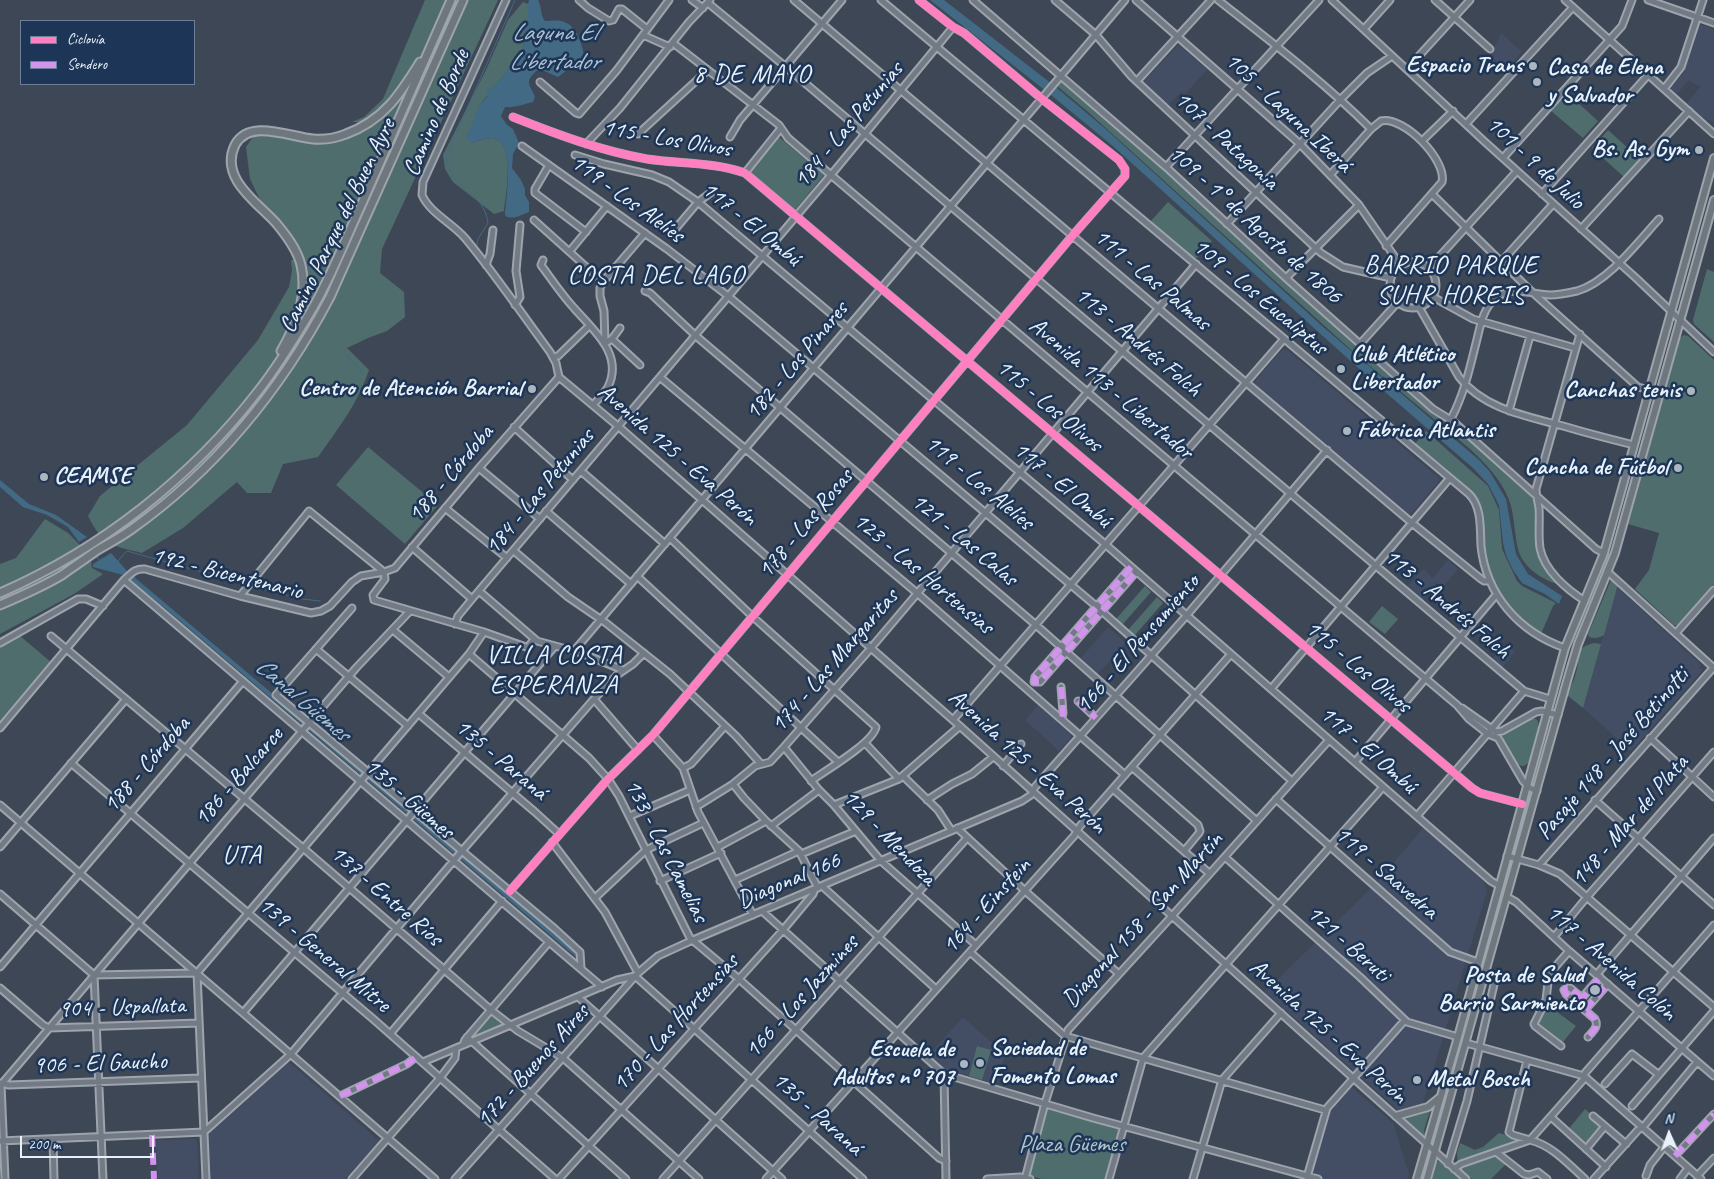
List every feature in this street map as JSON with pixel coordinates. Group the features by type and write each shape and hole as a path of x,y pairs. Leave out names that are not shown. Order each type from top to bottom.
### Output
{"highway":[{"name":"Camino Parque del Buen Ayre","path":"0,592 50,568 83,549 152,499 204,453 249,403 292,341 321,291 451,0"},
{"name":"Camino Parque del Buen Ayre","path":"0,605 61,575 131,530 168,501 212,460 271,394 322,314 463,0"},
{"path":"249,403 297,320 303,282 300,264 290,242 276,223 243,190 235,178 232,170 232,159 236,144 243,136 266,130 317,139 334,137 359,129 378,117 396,99 433,42"}],"main road":[{"path":"1417,1179 1500,886 1550,699 1565,648 1604,553 1714,158"},
{"path":"1427,1179 1578,644 1608,572 1619,538 1714,200"},
{"path":"1396,1116 1428,1107 1440,1097"}],"street":[{"name":"Camino de Borde","path":"506,0 421,190 426,203 460,233 515,305 553,357 559,377"},
{"path":"579,0 609,21 613,20 619,10 622,9 646,29"},
{"path":"540,82 576,113 580,114 617,70 669,0"},
{"path":"692,0 703,8"},
{"name":"111 - Las Palmas","path":"794,0 1412,523 1481,580 1484,582 1490,581"},
{"path":"730,137 740,120 842,0"},
{"name":"109 - Los Eucaliptus","path":"881,0 1472,498 1478,508 1482,555 1496,595 1525,628 1549,642 1565,648"},
{"path":"919,0 953,27 964,33 1042,99"},
{"name":"107 - Patagonia","path":"1054,0 1096,35 1137,82 1315,248 1331,261 1343,267 1391,278"},
{"name":"182 - Los Pinares","path":"574,651 1125,0"},
{"name":"105 - Laguna Iberá","path":"1136,0 1300,144 1331,174 1359,206 1401,266"},
{"path":"1137,82 1211,0"},
{"path":"1218,0 1340,100 1371,129"},
{"path":"1166,167 1319,0"},
{"name":"101 - 9 de Julio","path":"1332,0 1714,352"},
{"path":"1364,29 1390,0"},
{"path":"1435,0 1490,49"},
{"path":"1407,69 1470,0"},
{"path":"1565,0 1714,134"},
{"path":"1503,158 1624,23 1632,0"},
{"path":"1648,0 1714,23"},
{"path":"1664,89 1680,67 1703,0"},
{"name":"109 - 1° de Agosto de 1806","path":"975,1 1166,167 1360,344 1433,408 1451,419 1596,549 1604,553"},
{"path":"586,144 620,108 689,22 709,2"},
{"name":"113 - Andrés Folch","path":"709,2 1524,691 1550,699"},
{"path":"1466,124 1573,7"},
{"name":"184 - Las Petunias","path":"455,624 458,616 472,599 514,552 546,511 831,176 953,27"},
{"name":"Avenida 113 - Libertador","path":"643,35 671,45 754,104 782,128 788,138 831,176 1340,607 1457,705 1470,712 1500,741 1527,785 1537,791"},
{"path":"1227,224 1340,100 1367,73 1392,56"},
{"path":"638,134 708,70"},
{"path":"1542,194 1648,75"},
{"name":"178 - Las Rosas","path":"510,891 608,779 653,735 1073,235 1125,176 1125,169 1119,160 1042,99"},
{"path":"1422,141 1453,111"},
{"path":"1581,229 1688,111"},
{"name":"115 - Los Olivos","path":"513,117 586,144 646,158 719,167 745,173 1455,773 1480,792 1522,804"},
{"path":"1331,174 1381,120 1393,121 1422,141 1438,166 1442,176 1440,185 1386,246"},
{"path":"745,173 782,128"},
{"name":"119 - Los Alelíes","path":"522,146 645,233 728,296 1102,611"},
{"name":"117 - El Ombú","path":"575,155 652,175 668,182 698,202 1020,471 1491,881 1500,886"},
{"path":"549,165 535,193 586,232"},
{"path":"1429,268 1517,171"},
{"path":"672,233 698,202 713,191"},
{"path":"1432,194 1467,226 1532,292 1638,386 1649,390"},
{"path":"1502,262 1553,204"},
{"path":"570,251 607,206"},
{"path":"1286,278 1359,206"},
{"path":"1451,419 1460,403 1466,385 1487,308 1500,295 1521,290 1555,295 1578,290 1593,284 1618,262 1659,219"},
{"path":"534,220 603,282"},
{"path":"515,305 520,297 516,271 520,225"},
{"path":"486,266 490,254 493,230"},
{"path":"593,405 608,386 613,370 612,360 605,343 604,311 600,288 645,233"},
{"path":"543,260 541,265 569,303 605,343"},
{"path":"1412,262 1429,268 1436,279 1436,291 1427,304 1419,307 1407,307 1398,302 1391,290 1391,278 1401,266 1412,262"},
{"name":"174 - Las Margaritas","path":"696,808 733,784 755,766 770,762 784,748 1196,264"},
{"name":"121 - Las Calas","path":"645,291 650,293 696,336 1066,651 1256,821"},
{"path":"1433,297 1468,317 1575,348"},
{"path":"1360,344 1398,302"},
{"path":"1419,307 1459,377 1466,385 1489,402 1509,411 1634,446"},
{"path":"553,357 558,356 589,326"},
{"path":"605,343 612,339 620,328"},
{"path":"1580,334 1536,488 1539,508 1539,541 1544,561 1552,573 1585,601"},
{"path":"1509,411 1530,336"},
{"path":"612,339 640,365"},
{"path":"953,720 1283,340"},
{"name":"Avenida 125 - Eva Perón","path":"559,377 618,426 960,726 1466,1179"},
{"name":"188 - Córdoba","path":"410,611 374,600 374,593 385,578 384,572 392,570 412,548 514,427 559,377"},
{"name":"123 - Las Hortensias","path":"660,378 917,593 1126,775"},
{"path":"514,427 573,480"},
{"name":"166 - El Pensamiento","path":"1033,792 1035,787 1221,576 1327,450"},
{"path":"479,468 540,519"},
{"path":"580,471 665,544"},
{"path":"1271,689 1449,479"},
{"path":"445,508 507,558"},
{"path":"546,511 631,584"},
{"path":"240,596 309,512 384,572"},
{"path":"670,538 752,616 834,688 877,729 865,743 811,781"},
{"path":"412,548 472,599"},
{"path":"514,552 568,597 601,619 644,653 725,726 761,764"},
{"path":"1131,567 1035,677 1034,682 1040,682 1136,572"},
{"name":"192 - Bicentenario","path":"0,728 125,580 132,572 138,569 145,569 298,611 316,613 330,606 356,579 367,574 384,572"},
{"path":"1608,572 1714,668"},
{"name":"129 - Mendoza","path":"637,576 800,729 838,762"},
{"name":"135 - Güemes","path":"125,580 243,681 364,776 408,820 602,987"},
{"path":"1676,633 1714,590"},
{"path":"480,591 534,639 574,651 623,670"},
{"path":"1355,762 1496,595"},
{"path":"0,643 78,599 86,598 103,606"},
{"path":"352,608 276,695 309,723 364,776 415,812 555,929 580,952 581,968"},
{"path":"410,611 484,632 526,647 530,646 534,639"},
{"name":"186 - Balcarce","path":"0,1084 349,676 410,611"},
{"path":"1102,611 1292,781"},
{"path":"393,630 449,677"},
{"path":"206,1179 197,973 247,912 419,714 469,654 484,632"},
{"name":"137 - Entre Ríos","path":"51,636 303,848 510,1026 563,1058 699,1179"},
{"path":"243,1012 555,646"},
{"path":"316,649 408,726"},
{"path":"2,1141 204,1132 291,1054 562,735 623,670 633,664 644,653"},
{"name":"133 - Las Camelias","path":"469,654 590,760 608,779 620,796 688,936 739,979 939,1158 946,1161"},
{"name":"164 - Einstein","path":"766,1179 970,952 1231,654"},
{"name":"Pasaje 148 - José Betinotti","path":"1539,865 1714,668"},
{"name":"188 - Córdoba","path":"0,967 243,681"},
{"path":"1061,687 1062,718"},
{"path":"1418,816 1524,691"},
{"path":"0,847 126,699"},
{"path":"594,699 638,750"},
{"path":"1078,702 1096,718"},
{"path":"1490,732 1502,731 1536,712 1558,715"},
{"name":"135 - Paraná","path":"419,714 559,834"},
{"path":"683,768 691,764 725,726"},
{"path":"834,805 901,778 960,726"},
{"path":"653,735 683,768 703,823 753,915"},
{"path":"1650,738 1714,796"},
{"name":"Diagonal 158 - San Martín","path":"1027,1178 1045,1103 1068,1030 1329,740"},
{"path":"865,743 901,778 928,800 941,814 951,830"},
{"path":"1003,766 1021,744"},
{"name":"129 - Mendoza","path":"784,748 881,861 976,945"},
{"name":"148 - Mar del Plata","path":"1554,937 1714,752"},
{"path":"928,800 952,784 972,774 992,756"},
{"name":"139 - General Mitre","path":"71,763 343,993 555,1179"},
{"path":"1132,767 1198,825 1199,833 1185,850"},
{"path":"733,784 766,821 800,853 818,887 936,989"},
{"path":"1109,1179 1143,1058 1384,787"},
{"path":"1113,788 1209,873"},
{"path":"630,816 690,790"},
{"path":"771,826 819,790"},
{"name":"Diagonal 166","path":"423,1062 463,1045 469,1040 510,1026 637,974 658,956 1022,801 1031,796 1033,792"},
{"name":"119 - Saavedra","path":"1276,799 1450,952 1478,962"},
{"path":"1595,800 1714,905"},
{"path":"0,806 243,1012 435,1179"},
{"path":"660,881 719,850 766,821"},
{"path":"595,898 646,850 703,823"},
{"path":"957,828 1119,974"},
{"path":"735,880 856,831"},
{"name":"166 - Los Jazmines","path":"663,1179 967,838"},
{"path":"1577,1004 1630,934 1714,838"},
{"name":"135 - Paraná","path":"552,842 605,912 637,974 694,1028 863,1179"},
{"path":"1507,856 1558,872 1714,1007"},
{"name":"121 - Beruti","path":"1224,857 1360,977 1405,1020 1415,1026 1458,1037"},
{"name":"170 - Las Hortensias","path":"559,1179 783,930 818,887"},
{"path":"0,894 94,975 197,973"},
{"name":"117 - Avenida Colón","path":"1507,897 1516,902 1568,951 1714,1076"},
{"path":"390,1034 502,901"},
{"path":"762,911 897,1034 944,1074 1307,1178 1318,1179"},
{"path":"1454,1169 1461,1164 1530,1140 1714,925"},
{"path":"549,942 491,1010 469,1040 626,1179"},
{"path":"1561,1046 1534,1024 1546,1000 1549,974 1568,951"},
{"path":"970,952 1065,1036 1326,1110"},
{"path":"1448,1164 1466,1100 1496,976 1486,972"},
{"name":"172 - Buenos Aires","path":"455,1179 637,974"},
{"path":"94,975 103,1179"},
{"path":"1586,1010 1608,984"},
{"name":"904 - Uspallata","path":"0,988 49,1028 199,1024"},
{"path":"1582,998 1570,988 1565,989 1565,993 1586,1010 1597,1022 1596,1028 1588,1036"},
{"path":"578,997 782,1179"},
{"path":"1632,1106 1714,1011"},
{"path":"1193,1179 1222,1080 1281,1013"},
{"path":"1307,1178 1326,1110 1405,1020"},
{"path":"1466,1043 1584,1076 1699,1177 1714,1158"},
{"path":"352,1179 389,1139 440,1078 455,1058 456,1048"},
{"path":"1606,1084 1632,1054 1658,1074"},
{"path":"340,1096 407,1064 416,1057"},
{"path":"1527,1060 1509,1132 1551,1148 1585,1179"},
{"path":"1594,1179 1642,1127 1697,1062"},
{"path":"944,1074 946,1179"},
{"name":"906 - El Gaucho","path":"0,1084 201,1078"},
{"path":"0,1084 2,1141 6,1179"},
{"path":"1675,1156 1714,1114"},
{"path":"1593,1116 1626,1144"},
{"path":"1551,1117 1606,1166"},
{"path":"1586,1149 1605,1126"},
{"path":"53,1140 54,1179"},
{"path":"1646,1176 1650,1165 1664,1147"},
{"path":"1496,1152 1524,1174 1529,1175 1538,1172 1548,1179"},
{"path":"1680,1179 1688,1168"},
{"path":"423,1179 428,1173"},
{"path":"987,1179 1027,1178"}],"shaded area":[{"path":"1699,26 1714,29 1714,122 1701,118 1686,104 1701,86 1689,80 1676,95 1671,90 1671,87 1683,74"},
{"path":"1501,33 1522,52 1506,70 1490,56"},
{"path":"1179,45 1207,70 1185,94 1181,92 1168,105 1145,83 1145,80"},
{"name":"Fábrica Atlantis","path":"1286,349 1439,478 1439,481 1412,513 1409,514 1255,384 1255,381 1282,350"},
{"path":"1448,560 1458,569 1443,587 1437,583 1423,600 1407,587 1423,569 1433,578"},
{"path":"1617,587 1701,665 1699,668 1703,670 1631,751 1583,708"},
{"path":"1108,627 1126,643 1098,674 1080,659"},
{"path":"1505,644 1515,652 1502,668 1492,659"},
{"path":"1038,705 1071,735 1071,738 1059,751 1025,720"},
{"path":"1424,827 1484,882 1487,891 1424,1101 1422,1104 1398,1110 1265,992 1376,883"},
{"path":"963,1017 992,1043 1007,1047 997,1084 982,1080 990,1050 977,1046 969,1076 943,1069 928,1056"},
{"path":"288,1063 377,1139 378,1142 345,1179 209,1179 208,1138 210,1133"},
{"path":"1351,1087 1393,1123 1409,1174 1407,1179 1310,1179 1329,1110"},
{"path":"195,1139 197,1141 199,1179 158,1179 156,1142 158,1140"}],"green space":[{"path":"425,0 498,0 382,249 380,273 404,292 405,317 387,331 347,348 369,370 359,394 318,457 283,464 271,493 247,493 237,482 183,528 142,553 109,543 99,534 88,516 100,496 187,425 258,340 289,287 292,271 291,260 298,259 267,214 250,179 246,147 257,131 328,139 369,122 352,122 364,117 383,99"},
{"path":"523,2 528,4 528,20 524,31 523,51 479,106 472,143 492,138 499,141 504,148 508,169 504,211 494,214 453,182 445,169 443,155 486,70 508,20"},
{"path":"1061,81 1064,81 1155,162 1363,353 1434,415 1451,422 1533,496 1537,510 1538,548 1541,559 1560,585 1547,580 1524,562 1518,549 1512,512 1506,492 1481,459 1359,357 1057,86"},
{"path":"1566,92 1598,121 1583,138 1550,110"},
{"path":"1608,130 1640,159 1624,177 1592,148"},
{"path":"779,137 824,175 794,211 749,173"},
{"path":"1168,202 1212,241 1194,261 1150,222"},
{"path":"1707,269 1714,272 1714,342 1694,324 1693,320"},
{"path":"1684,335 1688,336 1714,360 1714,584 1677,625 1674,625 1635,589 1649,570 1659,533 1628,524 1680,338"},
{"path":"1426,431 1488,486 1499,510 1502,549 1517,581 1522,586 1556,603 1541,634 1522,620 1506,602 1493,581 1485,558 1484,527 1481,508 1477,500 1462,483 1415,444"},
{"path":"368,447 438,505 405,544 336,485"},
{"path":"45,519 68,533 90,555 92,568 103,574 74,594 0,634 0,564 16,558"},
{"path":"1611,580 1618,584 1604,635 1597,638 1589,637 1588,634"},
{"path":"1145,586 1151,592 1122,625 1116,619"},
{"path":"1157,597 1163,603 1134,636 1128,630"},
{"path":"1382,606 1398,619 1385,634 1369,622"},
{"path":"19,635 52,663 0,724 0,646"},
{"path":"1594,643 1601,644 1583,708 1567,695 1575,676 1580,650"},
{"path":"1531,719 1538,721 1539,728 1529,762 1525,766 1521,766 1513,759 1502,737 1505,733"},
{"path":"1512,864 1444,1110 1436,1132 1504,884"},
{"path":"1549,1006 1576,1026 1563,1042 1537,1022"},
{"path":"491,1013 507,1025 473,1037"},
{"name":"Sociedad de Fomento Lomas","path":"977,1046 991,1050 982,1080 969,1076"},
{"name":"Plaza Güemes","path":"1047,1103 1121,1123 1105,1179 1042,1179 1027,1175"},
{"path":"1430,1108 1432,1110 1424,1130 1425,1135 1421,1135 1403,1118 1403,1117"},
{"path":"1585,1109 1605,1126 1586,1149 1567,1131"},
{"path":"1499,1133 1524,1140 1458,1164 1457,1153 1460,1143 1475,1150 1483,1147"},
{"path":"1496,1155 1507,1163 1491,1179 1472,1179 1461,1169"},
{"path":"1441,1160 1462,1179 1432,1179 1437,1162"}],"water":[{"name":"Laguna El Libertador","path":"529,0 538,0 545,21 561,21 573,28 582,46 585,67 581,69 576,66 571,67 558,77 544,71 536,71 529,81 535,97 533,102 505,107 501,116 507,125 513,129 519,143 513,154 512,168 521,180 529,202 529,212 516,217 507,217 505,215 508,171 504,149 499,141 492,138 472,143 466,138 479,106 487,97 487,89 494,87 523,51"},
{"path":"930,0 944,0 1057,88 1108,131 1322,326 1479,460 1490,472 1506,499 1516,554 1528,574 1562,596 1559,604 1545,594 1522,583 1513,570 1503,543 1499,505 1488,484 1473,468 1377,385 1114,147"},
{"path":"0,480 29,504 56,515 87,537 79,542 68,527 47,515 23,507 0,487"},
{"name":"Canal Güemes","path":"111,553 127,571 564,940 578,954 576,957 166,609 123,575 93,567 93,564"}],"waterway":[{"path":"477,245 478,239 488,223 485,212 480,203 453,177 446,156 515,0"},
{"path":"276,316 294,314"},
{"path":"322,329 345,352 363,374"},
{"path":"117,562 127,551 245,584"},
{"name":"Canal Güemes","path":"95,554 100,561"},
{"path":"252,586 302,599 320,601"}],"marked path":[{"path":"1131,567 1035,677 1034,682 1040,682 1136,572"},
{"path":"1061,687 1062,718"},
{"path":"1078,701 1096,718"},
{"path":"1579,1002 1600,977"},
{"path":"1585,1010 1608,984"},
{"path":"1582,998 1570,988 1564,990 1566,994 1595,1019 1596,1027 1588,1037"},
{"path":"340,1096 407,1064 416,1057"},
{"path":"1675,1156 1714,1114"},
{"path":"152,1135 154,1179"}],"cycle path":[{"path":"510,891 608,779 653,735 1073,235 1125,176 1125,169 1119,160 1042,99 964,33 953,27 919,0"},
{"path":"513,117 546,130 630,156 659,161 722,167 745,173 1472,788 1480,793 1522,804"}],"place":[{"name":"Espacio Trans","path":"1533,66"},
{"name":"Casa de Elena y Salvador","path":"1537,82"},
{"name":"Bs. As. Gym","path":"1699,150"},
{"name":"Club Atlético Libertador","path":"1341,369"},
{"name":"Centro de Atención Barrial","path":"532,389"},
{"name":"Canchas tenis","path":"1691,391"},
{"name":"Fábrica Atlantis","path":"1347,431"},
{"name":"Cancha de Fútbol","path":"1678,468"},
{"name":"CEAMSE","path":"44,477"},
{"name":"Posta de Salud Barrio Sarmiento","path":"1595,990"},
{"name":"Sociedad de Fomento Lomas","path":"980,1063"},
{"name":"Escuela de Adultos nº 707","path":"964,1064"},
{"name":"Metal Bosch","path":"1417,1080"}],"district":[{"name":"8 DE MAYO","path":"752,75"},
{"name":"COSTA DEL LAGO","path":"656,276"},
{"name":"BARRIO PARQUE SUHR HOREIS","path":"1451,281"},
{"name":"VILLA COSTA ESPERANZA","path":"554,670"},
{"name":"UTA","path":"242,856"}]}
